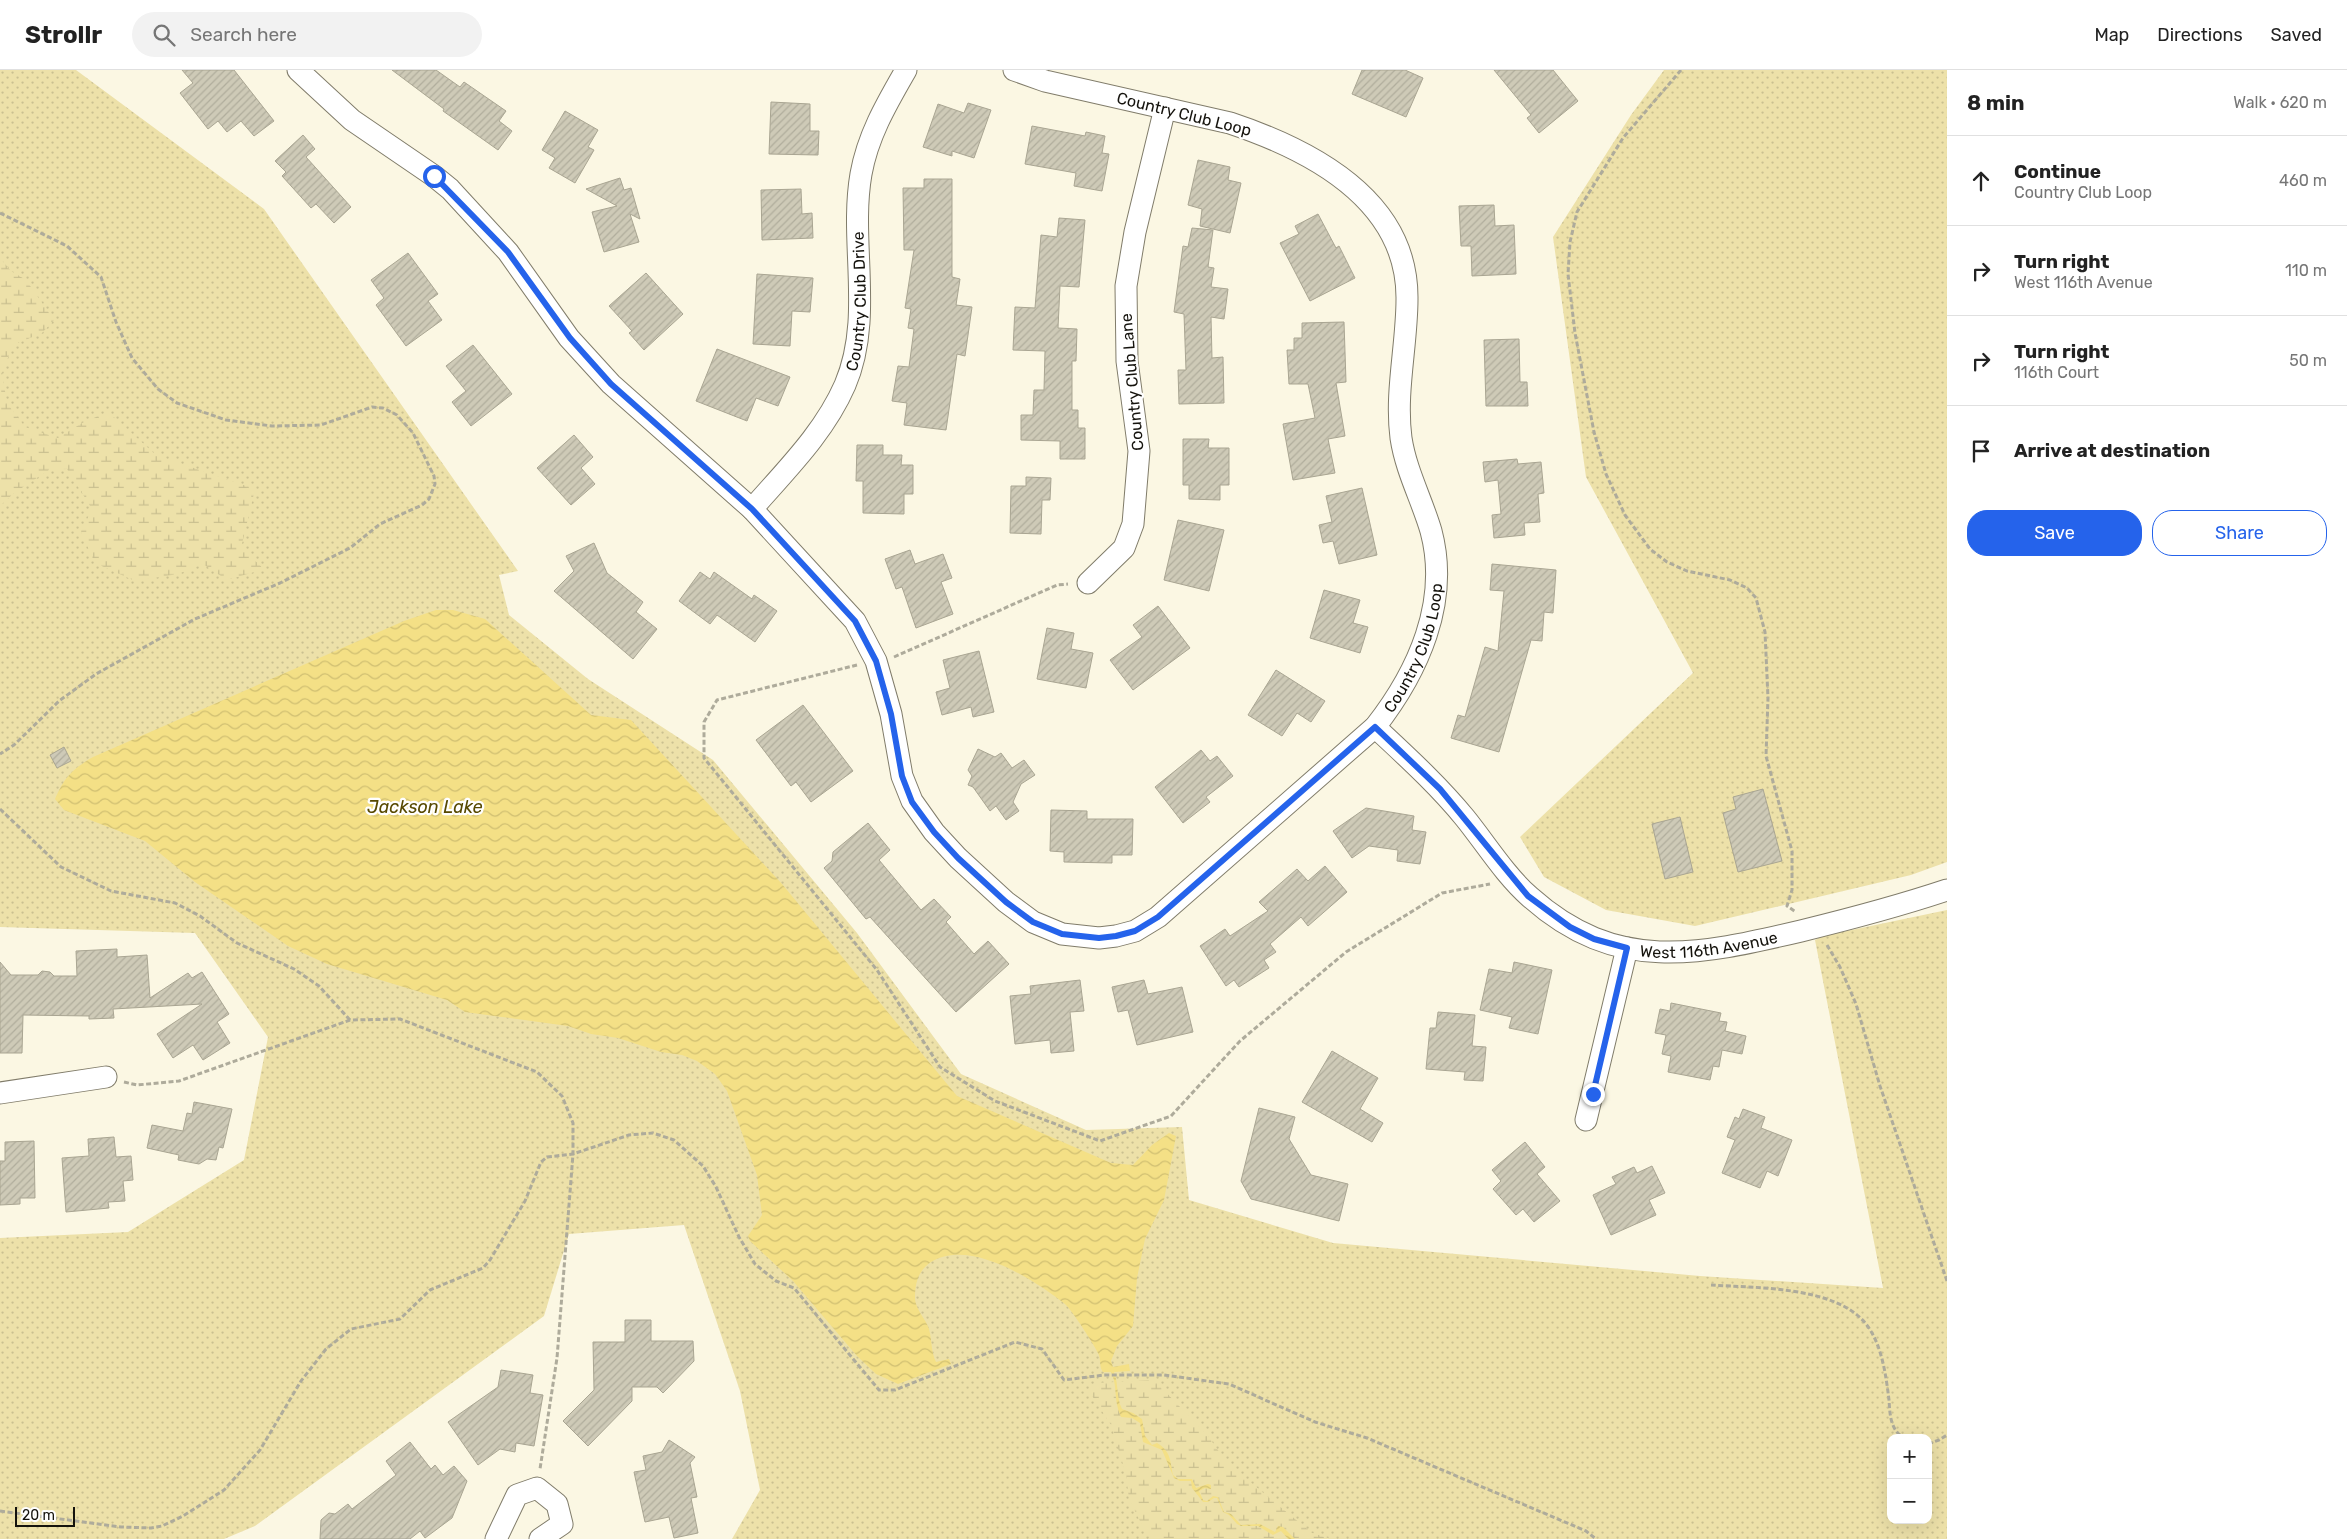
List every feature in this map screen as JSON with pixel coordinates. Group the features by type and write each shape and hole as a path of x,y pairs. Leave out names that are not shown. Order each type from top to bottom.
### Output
{"street":[{"name":"Country Club Loop","path":"298,70 352,120 434,176 450,190 508,252 570,338 611,384 752,509 855,621 863,632 876,661 891,714 902,776 912,802 934,832 958,858 1006,902 1046,929 1062,934 1099,938 1116,936 1147,924 1230,856 1375,727 1391,706 1421,653 1436,585 1436,566 1433,540 1409,473 1401,435 1401,388 1407,297 1403,261 1396,242 1374,207 1357,189 1330,168 1291,146 1259,132 1230,123 1046,80 1014,70"},
{"name":"Country Club Drive","path":"752,509 827,420 845,384 853,359 859,325 858,202 861,174 866,154 881,114 906,70"},
{"name":"Country Club Lane","path":"1088,583 1117,558 1124,548 1133,524 1139,451 1127,361 1126,286 1135,232 1165,108"},
{"name":"West 116th Avenue","path":"1375,727 1440,789 1528,896 1570,927 1594,939 1627,948 1682,953 1701,952 1732,947 1816,927 1947,890"},
{"path":"1586,1120 1627,948"},
{"path":"0,1093 106,1077"},
{"path":"496,1539 517,1495 537,1488 557,1504 562,1524 540,1539"}],"path":[{"path":"1681,70 1624,138 1577,212 1570,242 1568,274 1575,333 1594,432 1606,474 1625,515 1650,549 1667,562 1687,571 1730,580 1747,588 1756,598 1765,632 1768,698 1766,756 1792,851 1792,890 1787,906 1816,927 1840,967 1856,1004 1880,1086 1947,1281"},
{"path":"0,214 67,246 101,276 116,322 132,358 158,389 177,403 226,420 272,426 321,425 372,407 383,408 397,415 413,433 434,476 435,484 429,499 380,524 350,548 280,583 195,619 96,674 58,701 14,745 0,754"},
{"path":"0,809 61,867 110,891 175,903 200,916 238,943 294,969 318,986 350,1020"},
{"path":"106,1077 138,1085 179,1081 350,1020 400,1019 537,1072 562,1096 573,1123 573,1154 557,1358 537,1488"},
{"path":"0,1511 121,1527 152,1528 162,1526 183,1516 224,1490 260,1450 301,1381 326,1349 351,1329 400,1319 436,1286 483,1268 490,1260 525,1201 541,1162 547,1157 573,1154 629,1135 653,1133 674,1140 703,1166 755,1264 776,1281 794,1288 875,1387 882,1391 897,1389 1015,1342 1042,1349 1064,1380 1104,1376 1164,1376 1228,1384 1315,1422 1367,1438 1550,1515 1586,1531 1596,1539"},
{"path":"1711,1285 1760,1288 1821,1296 1843,1304 1853,1311 1867,1325 1876,1343 1887,1380 1891,1420 1895,1430 1900,1434"},
{"path":"1932,1442 1947,1435"}],"green space":[{"path":"0,70 76,70 264,209 518,571 499,575 509,615 588,679 713,760 857,933 961,1074 1086,1130 1182,1127 1189,1200 1333,1243 1700,1276 1883,1288 1815,940 1823,936 1947,910 1947,1539 732,1539 760,1490 740,1391 684,1225 569,1234 544,1316 255,1526 224,1539 0,1539 0,1238 128,1232 244,1160 268,1037 195,933 0,927"},
{"path":"1664,70 1947,70 1947,862 1911,875 1695,926 1606,910 1544,877 1520,837 1693,673 1586,477 1553,237 1631,115"},
{"path":"0,258 11,271 26,280 54,320 42,333 13,345 2,373 7,403 25,427 58,438 82,423 108,412 156,455 255,489 241,548 264,569 227,580 203,564 178,574 135,581 95,563 81,532 92,509 67,469 49,470 14,493 0,506"},
{"path":"1154,1380 1208,1436 1227,1463 1312,1533 1331,1539 1149,1539 1129,1499 1126,1474 1111,1425 1089,1391 1095,1383"}],"water":[{"name":"Jackson Lake","path":"436,610 453,610 485,619 591,715 631,720 782,884 957,1096 1111,1163 1133,1165 1152,1145 1169,1133 1176,1136 1164,1200 1145,1239 1137,1278 1133,1326 1117,1346 1111,1361 1113,1367 1129,1364 1130,1371 1114,1372 1120,1404 1122,1409 1142,1419 1145,1436 1152,1445 1157,1443 1165,1449 1173,1475 1178,1479 1192,1479 1196,1488 1208,1484 1211,1485 1211,1489 1205,1488 1199,1491 1203,1500 1207,1501 1213,1496 1218,1497 1224,1512 1231,1514 1241,1525 1260,1524 1275,1532 1278,1526 1283,1527 1295,1539 1288,1539 1281,1531 1273,1535 1258,1526 1241,1526 1237,1524 1229,1515 1223,1512 1217,1498 1208,1502 1203,1502 1192,1488 1191,1481 1180,1481 1174,1478 1162,1450 1143,1442 1140,1423 1132,1418 1121,1417 1111,1372 1103,1372 1097,1350 1065,1304 1036,1284 1001,1265 982,1258 964,1255 947,1256 931,1262 920,1273 915,1293 915,1302 929,1329 936,1362 949,1359 951,1364 898,1384 876,1374 857,1356 793,1281 750,1241 748,1236 762,1215 757,1175 727,1091 715,1074 697,1061 682,1055 661,1052 618,1038 591,1034 568,1026 465,1012 447,1000 327,964 288,946 195,882 145,841 64,810 55,799 70,775 79,766 93,757 404,621"}],"building":[{"path":"182,70 234,70 274,121 254,136 241,121 227,132 218,121 208,129 180,93 193,83"},
{"path":"392,70 436,70 460,87 464,82 506,111 499,121 512,131 498,150 443,111 444,109"},
{"path":"1362,70 1405,70 1423,78 1406,117 1352,94"},
{"path":"1494,70 1553,70 1578,101 1539,133 1527,118 1531,115"},
{"path":"771,102 810,104 810,131 819,131 818,155 769,154"},
{"path":"968,103 991,110 974,158 952,151 952,156 923,147 938,104 964,113"},
{"path":"565,111 598,130 588,147 594,150 575,183 549,168 555,158 542,150"},
{"path":"1032,126 1085,136 1086,132 1105,136 1102,153 1109,154 1102,191 1074,186 1076,173 1025,164"},
{"path":"303,135 315,149 306,157 351,207 334,223 316,204 311,208 282,176 286,172 275,161"},
{"path":"1198,160 1230,167 1228,180 1241,183 1230,233 1200,226 1202,209 1188,205"},
{"path":"620,178 624,190 631,188 640,219 630,214 639,242 604,252 592,212 617,206 586,189"},
{"path":"924,179 952,179 952,277 960,279 956,305 972,307 965,356 957,354 946,430 904,425 907,403 892,401 898,366 909,367 914,329 908,328 911,309 905,308 914,250 904,250 903,188 924,188"},
{"path":"801,189 802,214 812,213 813,238 762,240 761,190"},
{"path":"1494,205 1495,226 1514,225 1516,274 1472,276 1471,246 1461,246 1459,206"},
{"path":"1318,214 1336,248 1339,246 1355,278 1310,301 1280,243 1299,234 1295,226"},
{"path":"1059,218 1085,220 1079,287 1060,286 1058,328 1077,329 1076,361 1072,361 1072,410 1078,410 1078,428 1085,428 1085,459 1060,459 1060,441 1021,440 1021,415 1033,415 1034,390 1044,390 1045,351 1013,350 1015,307 1035,308 1041,235 1057,237"},
{"path":"1192,228 1213,230 1208,267 1214,268 1211,287 1228,289 1224,319 1211,317 1212,358 1223,357 1224,403 1179,404 1178,370 1186,370 1184,314 1174,312 1183,246 1188,247"},
{"path":"408,253 438,294 428,301 442,320 406,346 376,305 384,298 371,280"},
{"path":"646,273 683,314 644,350 629,333 632,331 609,306"},
{"path":"757,274 813,278 810,312 792,311 790,346 753,344"},
{"path":"1344,322 1346,382 1336,383 1345,436 1328,439 1335,473 1293,480 1283,424 1315,418 1308,384 1289,384 1287,350 1294,350 1294,338 1302,338 1302,323"},
{"path":"1519,339 1520,382 1527,382 1528,406 1486,406 1484,340"},
{"path":"473,345 512,394 471,426 452,402 466,391 446,366"},
{"path":"717,349 790,377 778,406 756,398 747,421 696,401"},
{"path":"574,435 593,457 581,468 595,484 571,505 537,468"},
{"path":"1183,439 1209,439 1208,448 1229,448 1229,485 1220,485 1220,500 1189,499 1189,485 1183,485"},
{"path":"857,445 883,445 883,455 902,455 901,465 913,465 913,494 904,494 904,514 863,513 863,481 856,481"},
{"path":"1517,459 1518,464 1541,462 1544,493 1538,494 1540,522 1524,523 1525,535 1494,538 1492,515 1501,514 1498,480 1485,482 1483,462"},
{"path":"1026,477 1051,478 1050,500 1042,500 1041,534 1010,533 1011,486 1026,486"},
{"path":"1362,488 1377,555 1339,564 1333,541 1323,543 1319,525 1332,522 1326,496"},
{"path":"1178,520 1224,530 1209,591 1164,580"},
{"path":"594,543 607,573 643,602 636,612 657,629 633,659 554,591 574,571 566,556"},
{"path":"910,550 915,564 943,554 952,578 941,582 953,614 916,628 902,587 896,589 885,559"},
{"path":"1492,564 1556,570 1553,613 1544,612 1542,641 1531,640 1499,752 1451,738 1458,715 1465,717 1485,647 1498,651 1504,591 1490,590"},
{"path":"700,572 710,579 714,572 752,599 754,595 777,611 755,642 717,615 710,624 679,601"},
{"path":"1324,590 1360,600 1353,623 1368,627 1360,653 1310,638"},
{"path":"1158,606 1190,648 1133,690 1110,660 1142,637 1133,625"},
{"path":"1047,628 1074,633 1071,649 1093,653 1086,688 1037,679"},
{"path":"979,651 994,712 973,717 971,707 942,715 936,692 950,688 943,660"},
{"path":"1276,670 1325,701 1311,722 1297,713 1282,736 1248,715"},
{"path":"803,705 853,771 811,802 796,782 791,786 756,740"},
{"path":"64,747 71,761 57,768 50,755"},
{"path":"978,749 995,757 1001,753 1012,768 1024,760 1035,775 1021,784 1013,802 1019,811 1006,820 996,806 990,811 973,787 968,785 972,776 968,770"},
{"path":"1201,750 1210,761 1217,756 1233,776 1206,797 1210,802 1183,823 1155,787"},
{"path":"1763,789 1782,861 1738,872 1723,813 1736,809 1733,797"},
{"path":"1366,808 1414,816 1412,830 1426,832 1420,864 1397,861 1398,850 1369,846 1352,858 1333,831"},
{"path":"1051,810 1087,811 1087,819 1133,819 1132,855 1112,855 1112,863 1064,862 1064,852 1050,851"},
{"path":"1680,817 1693,872 1665,879 1652,824"},
{"path":"868,823 890,850 879,860 921,910 934,899 951,917 946,922 974,954 988,941 1009,964 956,1012 870,917 866,919 824,868 832,861 833,852"},
{"path":"1325,866 1347,892 1308,926 1301,917 1270,944 1276,952 1264,960 1269,968 1239,987 1234,980 1226,986 1200,946 1225,929 1230,936 1268,911 1259,902 1297,869 1308,881"},
{"path":"117,949 117,957 147,955 150,998 188,973 192,978 202,972 229,1014 217,1022 230,1043 203,1060 193,1045 173,1058 157,1034 202,1004 113,1009 114,1018 89,1019 89,1016 23,1015 22,1053 0,1053 0,962 11,975 38,975 42,971 50,972 54,976 77,976 76,951"},
{"path":"1514,962 1552,970 1538,1034 1509,1028 1512,1017 1480,1010 1489,969 1512,973"},
{"path":"1080,980 1084,1011 1070,1012 1074,1051 1051,1053 1050,1040 1015,1044 1010,996 1031,994 1030,986"},
{"path":"1144,980 1148,994 1182,987 1193,1032 1137,1045 1128,1010 1118,1012 1112,987"},
{"path":"1671,1003 1721,1013 1719,1021 1727,1022 1725,1031 1746,1036 1742,1054 1722,1050 1719,1067 1713,1066 1710,1080 1668,1072 1671,1056 1662,1054 1666,1035 1655,1033 1660,1009 1670,1011"},
{"path":"1438,1012 1475,1015 1472,1046 1486,1047 1483,1081 1464,1080 1465,1072 1426,1069 1430,1028 1436,1028"},
{"path":"1332,1051 1378,1078 1360,1109 1383,1123 1372,1142 1302,1102"},
{"path":"194,1102 232,1109 223,1148 219,1147 216,1160 207,1159 199,1164 178,1160 179,1155 147,1148 152,1125 183,1131 187,1113 192,1114"},
{"path":"1259,1108 1295,1117 1289,1139 1311,1175 1348,1184 1339,1221 1251,1199 1241,1181"},
{"path":"1743,1109 1765,1117 1761,1128 1792,1140 1778,1176 1767,1171 1760,1188 1722,1173 1735,1140 1727,1137 1735,1117 1739,1119"},
{"path":"114,1137 116,1157 131,1156 133,1180 123,1181 125,1201 108,1202 109,1208 66,1212 62,1158 89,1156 88,1139"},
{"path":"34,1141 35,1198 20,1198 20,1204 0,1205 0,1161 5,1161 5,1142"},
{"path":"1525,1142 1545,1167 1537,1174 1560,1201 1534,1222 1523,1209 1516,1215 1493,1189 1501,1181 1492,1170"},
{"path":"1652,1166 1665,1193 1649,1200 1656,1215 1611,1235 1593,1195 1616,1184 1612,1177 1634,1167 1637,1173"},
{"path":"625,1320 651,1320 651,1341 693,1341 694,1361 663,1393 657,1387 632,1387 632,1401 588,1446 563,1421 594,1390 593,1342 625,1342"},
{"path":"501,1370 533,1375 530,1393 543,1395 534,1446 516,1443 515,1452 500,1449 478,1465 448,1422 498,1387"},
{"path":"669,1440 695,1457 690,1463 697,1497 691,1498 698,1533 674,1538 669,1517 645,1522 634,1472 646,1470 643,1456 662,1452"},
{"path":"410,1442 431,1469 435,1465 443,1475 454,1466 467,1481 452,1518 425,1538 420,1531 410,1539 320,1539 321,1520 329,1513 335,1514 348,1504 352,1509 396,1475 386,1461"}],"route":[{"path":"434,176 450,190 508,252 570,338 611,384 752,509 855,621 863,632 876,661 891,714 902,776 912,802 934,832 958,858 1006,902 1033,922 1062,934 1099,938 1135,931 1158,917 1196,882 1230,856 1375,727 1440,789 1528,896 1570,927 1594,939 1627,948 1593,1094"}]}
